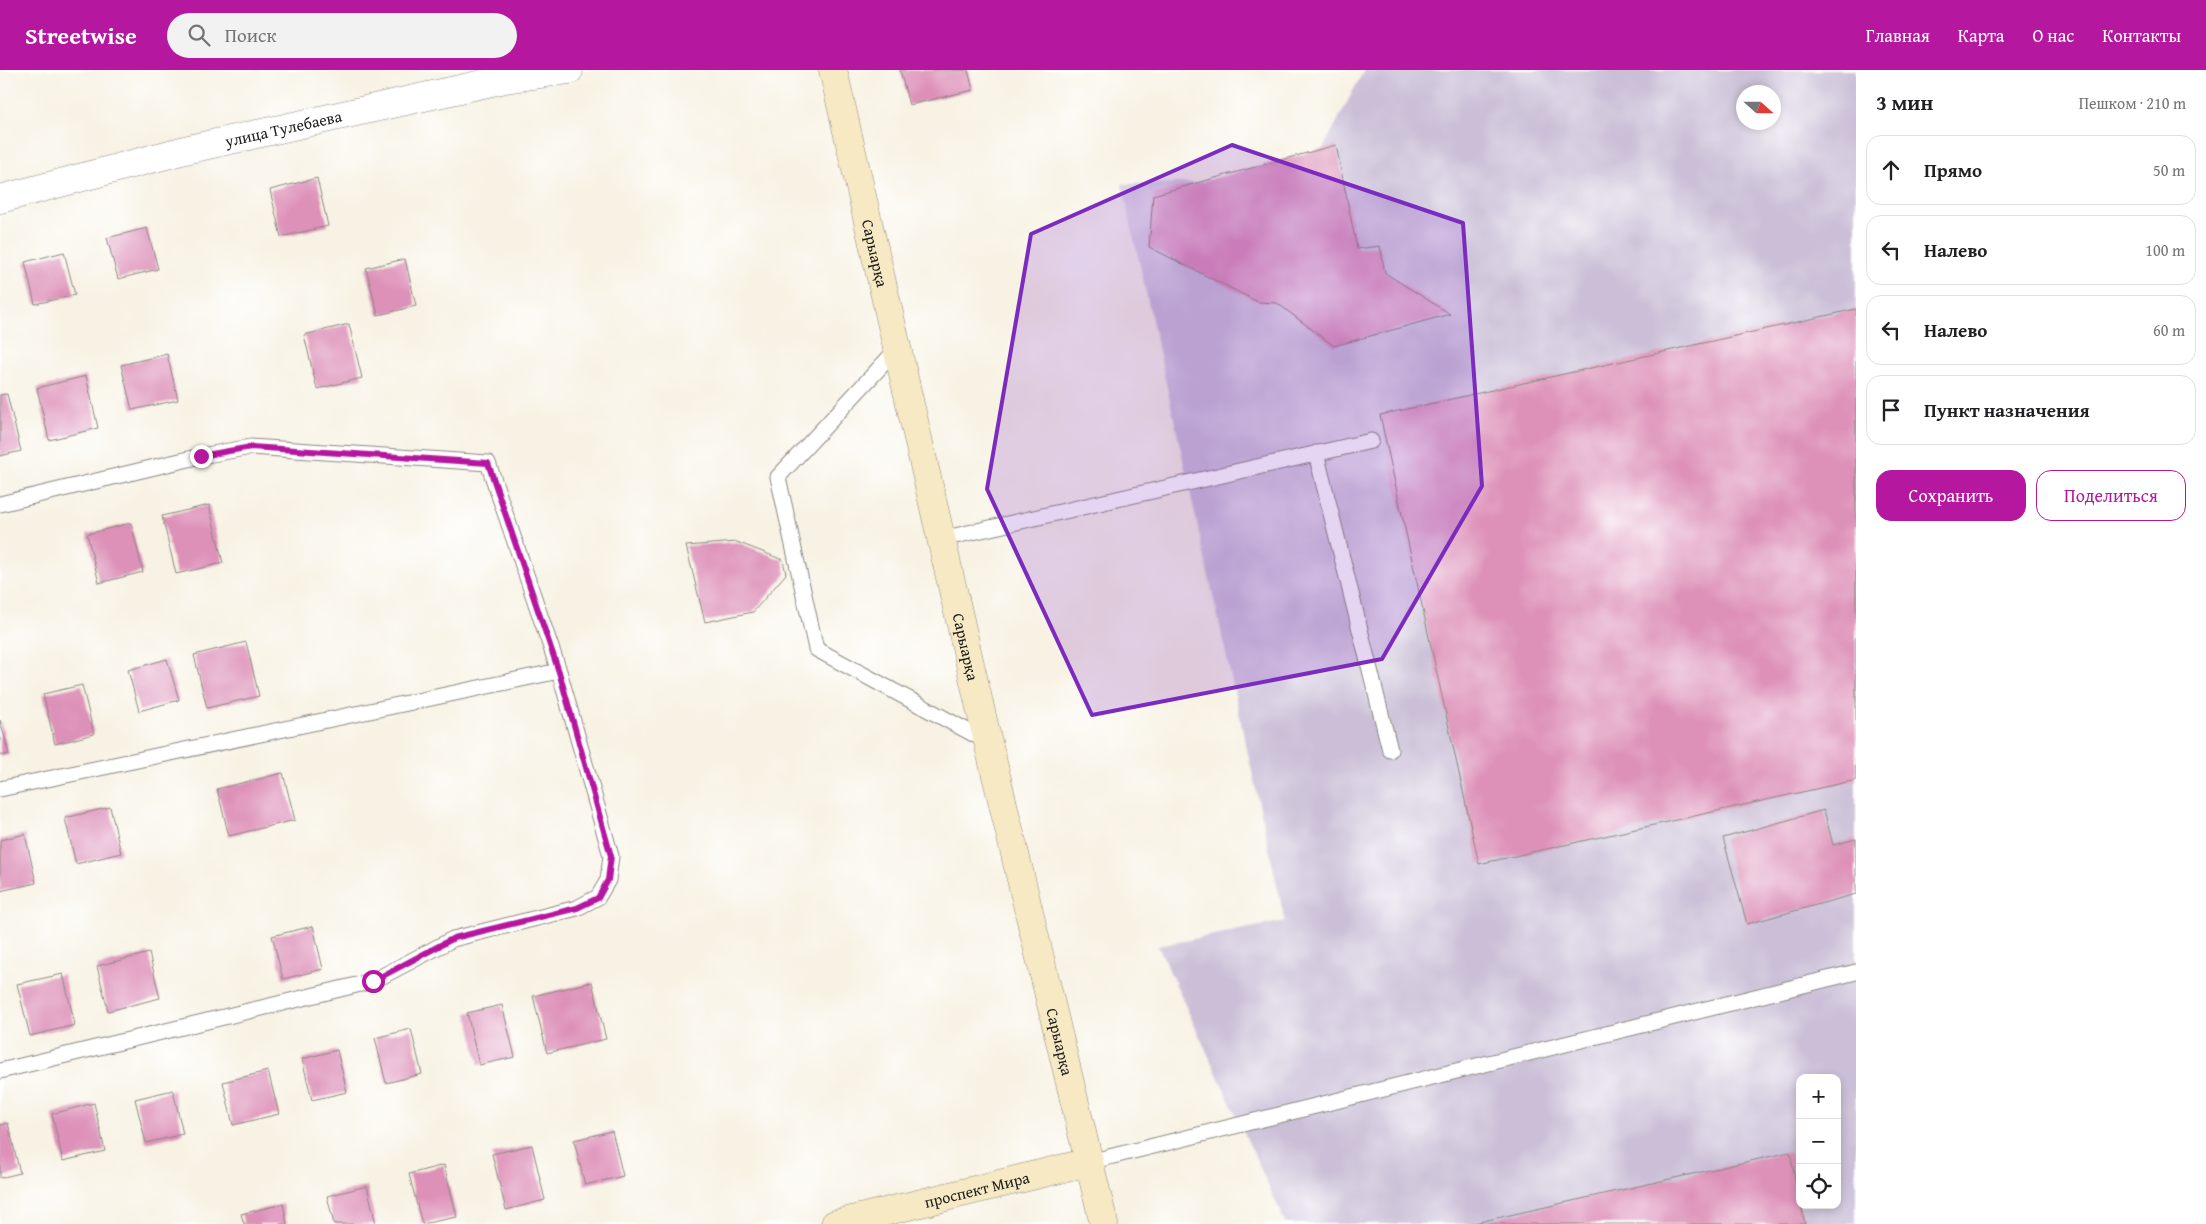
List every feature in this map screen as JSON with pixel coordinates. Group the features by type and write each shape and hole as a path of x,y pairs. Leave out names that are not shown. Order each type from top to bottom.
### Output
{"main road":[{"name":"Сарыарқа","path":"833,70 988,742 1104,1224"},
{"name":"проспект Мира","path":"835,1224 1089,1162"}],"street":[{"name":"улица Тулебаева","path":"0,199 185,150 505,79 569,70"}],"lane":[{"path":"898,348 778,477 816,649 988,742"},
{"path":"942,539 1371,441"},
{"path":"0,504 201,456 251,447 488,463 559,672 611,856 608,880 598,898 577,908 454,938 373,981 0,1071"},
{"path":"1316,454 1390,750"},
{"path":"0,789 559,672"},
{"path":"1089,1162 1856,972"}],"highlighted area":[{"path":"1232,145 1463,223 1482,486 1382,659 1092,715 987,489 1031,234"}],"shaded area":[{"path":"1364,70 1856,70 1856,1224 1286,1224 1158,946 1285,921 1122,184 1306,181"}],"building":[{"path":"900,70 968,70 973,90 909,105"},
{"path":"1336,145 1357,249 1380,246 1385,273 1450,314 1334,346 1277,303 1258,302 1149,247 1153,195"},
{"path":"317,178 328,226 281,237 270,190"},
{"path":"147,228 158,269 118,279 107,238"},
{"path":"64,252 75,295 35,304 25,262"},
{"path":"405,259 416,306 378,315 366,268"},
{"path":"1856,309 1856,780 1479,864 1380,415"},
{"path":"349,324 362,378 317,389 304,335"},
{"path":"167,354 178,400 132,410 121,365"},
{"path":"86,376 98,428 49,440 37,388"},
{"path":"7,394 21,451 0,456 0,395"},
{"path":"209,505 223,563 176,574 162,516"},
{"path":"131,523 143,572 99,583 87,534"},
{"path":"737,542 783,560 786,574 753,612 705,622 686,546"},
{"path":"246,642 259,696 207,708 194,655"},
{"path":"167,659 179,700 139,711 128,670"},
{"path":"82,685 94,734 55,744 43,694"},
{"path":"0,720 9,754 0,756"},
{"path":"283,773 295,820 229,836 217,789"},
{"path":"110,807 121,853 76,864 65,818"},
{"path":"1824,810 1833,845 1856,839 1856,894 1747,924 1723,838"},
{"path":"25,834 36,883 0,891 0,840"},
{"path":"313,926 323,969 283,979 272,936"},
{"path":"149,953 160,998 108,1011 97,966"},
{"path":"63,974 75,1025 30,1036 17,984"},
{"path":"592,982 606,1039 547,1053 533,996"},
{"path":"502,1005 515,1057 479,1065 467,1013"},
{"path":"411,1029 422,1074 386,1083 375,1038"},
{"path":"337,1050 347,1092 312,1100 302,1059"},
{"path":"268,1071 279,1114 233,1125 223,1082"},
{"path":"173,1090 183,1134 146,1143 135,1099"},
{"path":"94,1103 105,1151 63,1161 52,1114"},
{"path":"8,1123 20,1173 0,1178 0,1125"},
{"path":"612,1131 623,1176 585,1185 574,1140"},
{"path":"532,1145 545,1200 506,1210 492,1154"},
{"path":"1790,1152 1796,1184 1796,1209 1802,1209 1805,1224 1470,1224"},
{"path":"444,1165 457,1217 422,1224 409,1174"},
{"path":"367,1186 376,1224 334,1224 327,1196"},
{"path":"283,1204 287,1224 244,1224 241,1214"}],"route":[{"path":"201,456 251,447 488,463 559,672 611,856 608,880 598,898 577,908 454,938 373,981"}]}
